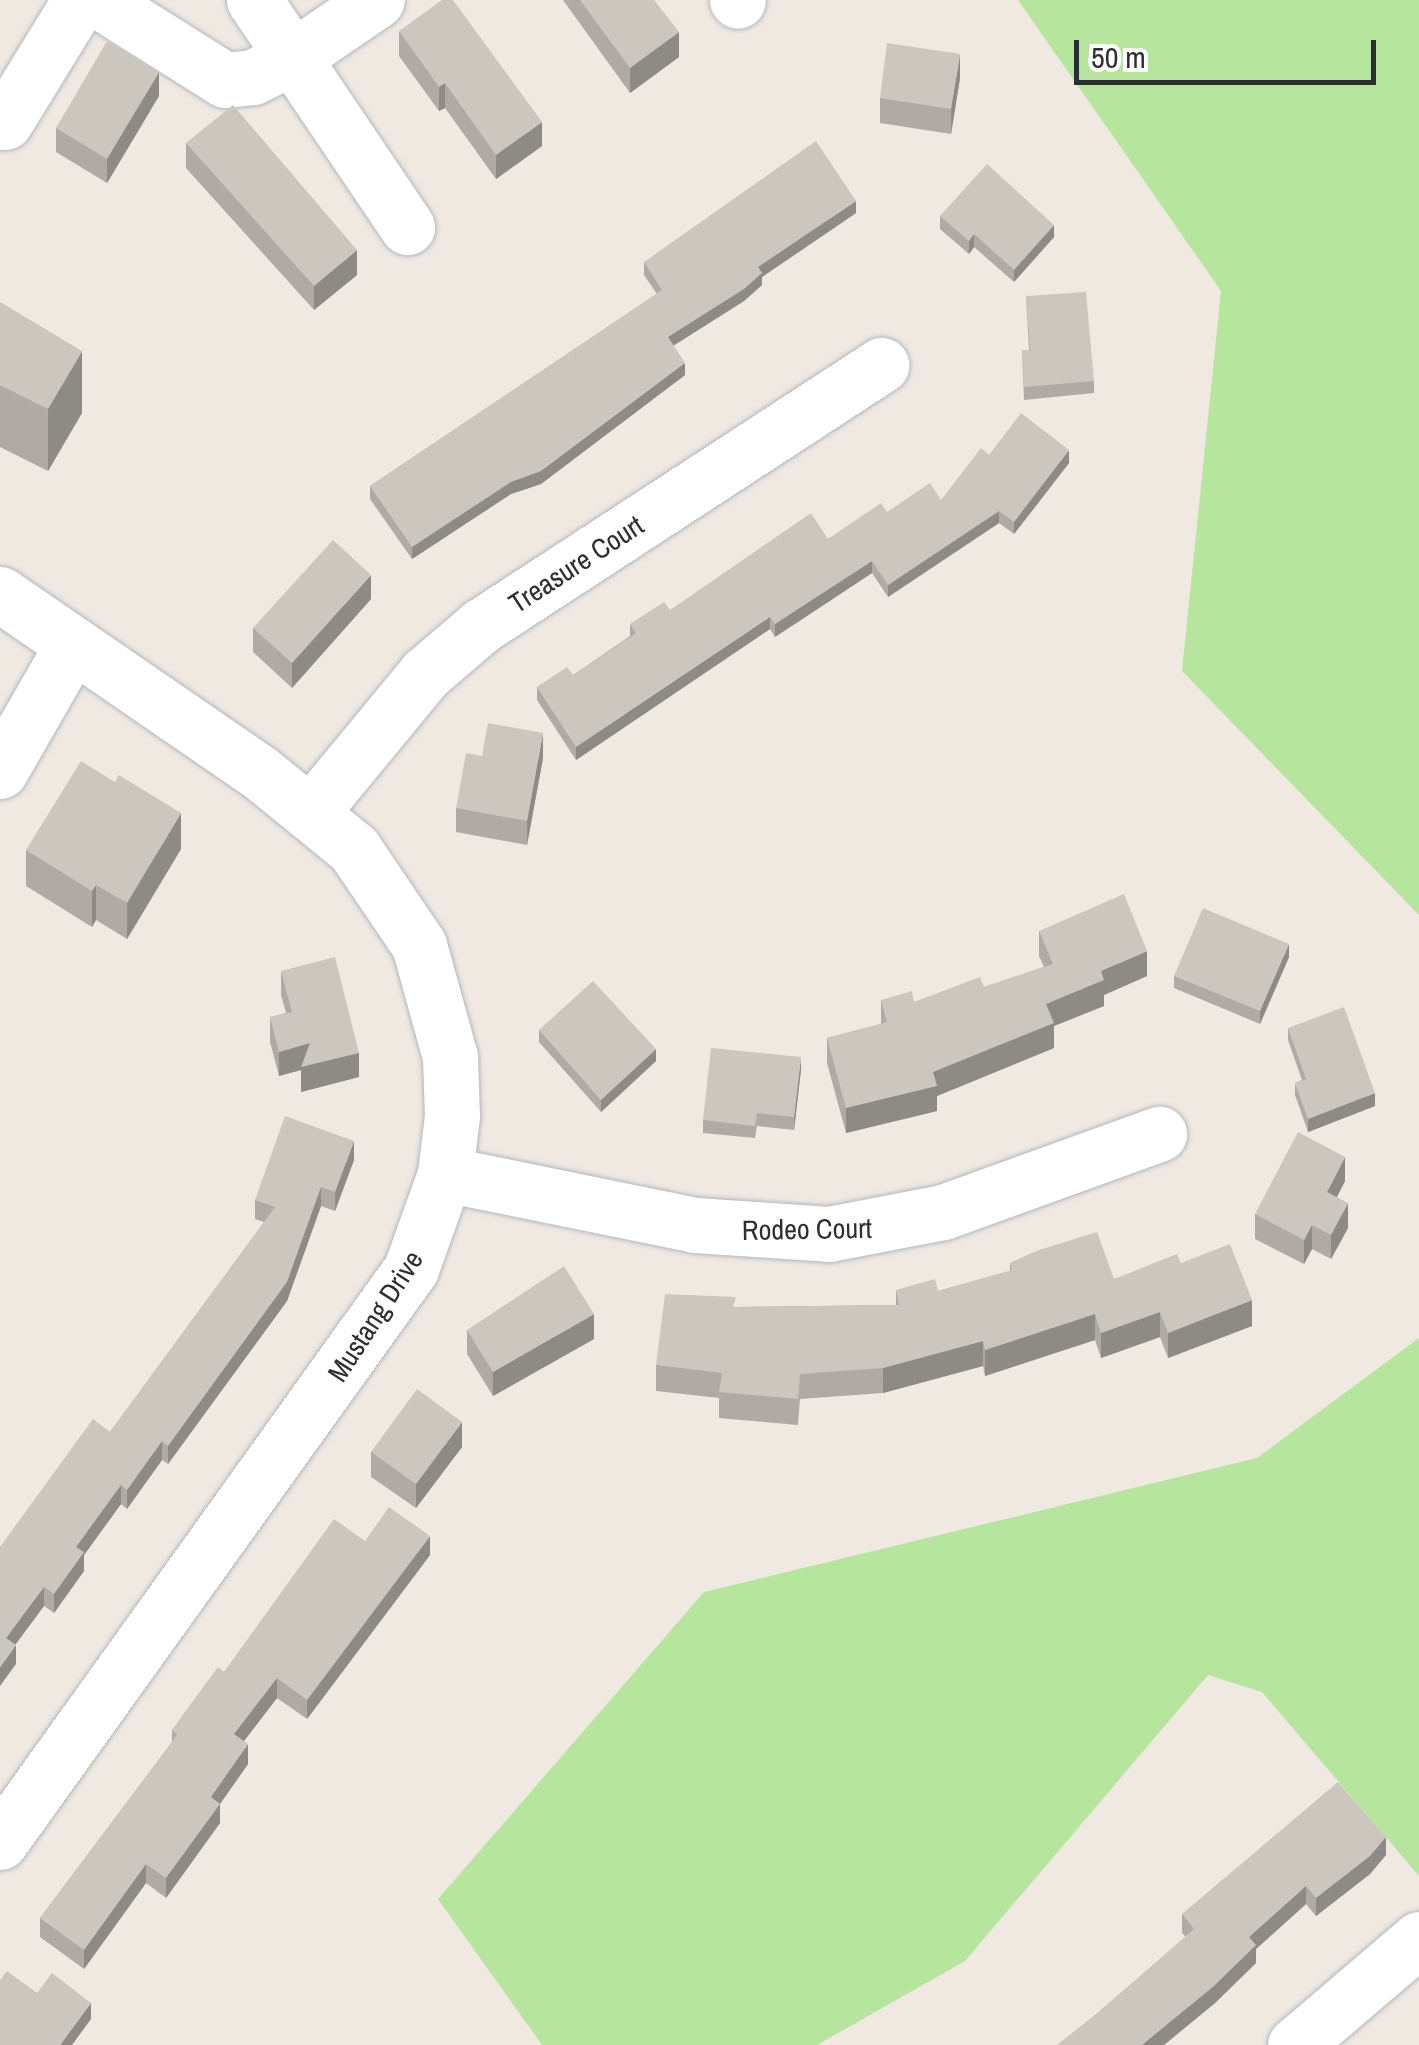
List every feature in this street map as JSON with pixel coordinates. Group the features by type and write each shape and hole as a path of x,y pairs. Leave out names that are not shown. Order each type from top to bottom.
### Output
{"street":[{"path":"5,122 80,0"},
{"path":"98,0 225,80 253,77 295,56 377,0"},
{"path":"254,0 407,227"},
{"name":"Treasure Court","path":"312,810 425,674 481,626 881,364"},
{"name":"Mustang Drive","path":"0,594 312,810 390,895 425,964 450,1057 445,1174 411,1269 375,1325 0,1842"},
{"path":"0,771 73,644"},
{"name":"Rodeo Court","path":"445,1174 696,1226 830,1234 943,1212 1159,1134"},
{"path":"1296,2045 1419,1939"}],"green space":[{"path":"1018,0 1419,0 1419,915 1182,671 1221,291"},
{"path":"1419,1338 1419,1876 1262,1692 1208,1675 965,1961 817,2045 542,2045 438,1899 704,1592 1257,1458"}],"building":[{"path":"442,0 453,0 542,122 496,155 445,83 439,87 399,31"},
{"path":"580,0 654,0 679,32 630,68"},
{"path":"107,41 159,72 107,159 56,128"},
{"path":"887,43 960,54 951,109 880,98"},
{"path":"233,105 357,250 314,286 186,143"},
{"path":"816,141 856,201 758,267 762,273 744,289 668,337 685,363 541,471 511,482 412,547 370,486 662,290 644,262"},
{"path":"987,164 1054,225 1014,270 974,234 969,241 940,216"},
{"path":"1086,292 1094,381 1024,387 1022,350 1030,350 1026,296"},
{"path":"0,302 82,351 48,409 0,385"},
{"path":"1021,413 1069,450 1014,522 999,511 888,585 872,561 775,624 770,617 576,747 537,687 567,667 573,675 636,633 630,624 664,602 670,610 811,513 828,539 881,503 887,512 930,483 941,500 981,448 989,455"},
{"path":"333,540 371,575 292,663 253,628"},
{"path":"488,723 543,733 527,821 456,808 466,753 482,756"},
{"path":"81,761 115,782 119,775 181,813 127,903 96,885 92,891 26,850"},
{"path":"1124,894 1147,951 1101,971 1104,980 1046,1004 1054,1023 933,1072 937,1086 846,1108 827,1038 887,1022 881,1000 912,991 914,1002 980,977 984,987 1053,964 1039,931"},
{"path":"1203,908 1289,944 1260,1011 1174,976"},
{"path":"335,957 359,1053 301,1067 310,1043 279,1052 270,1017 292,1012 281,971"},
{"path":"593,981 656,1049 601,1100 539,1030"},
{"path":"1344,1007 1375,1093 1308,1119 1295,1083 1306,1079 1288,1028"},
{"path":"711,1048 801,1057 794,1117 757,1113 755,1126 703,1120"},
{"path":"285,1116 354,1141 335,1192 321,1187 287,1282 168,1446 162,1441 127,1490 121,1485 76,1547 84,1552 54,1594 44,1587 6,1638 16,1645 0,1667 0,1547 93,1419 110,1432 275,1207 255,1200"},
{"path":"1298,1132 1345,1157 1327,1192 1348,1203 1331,1235 1312,1225 1304,1240 1255,1214"},
{"path":"1097,1232 1114,1279 1177,1254 1181,1263 1230,1244 1252,1300 1168,1333 1160,1312 1101,1333 1095,1314 985,1350 983,1341 883,1368 800,1374 798,1399 719,1392 722,1373 656,1365 665,1294 736,1297 733,1307 899,1305 896,1290 935,1279 938,1291 1012,1270 1010,1263 1036,1251"},
{"path":"564,1266 594,1314 493,1372 467,1330"},
{"path":"417,1389 462,1422 416,1484 371,1452"},
{"path":"389,1507 430,1536 307,1700 277,1678 234,1734 248,1744 211,1797 220,1804 166,1878 146,1864 84,1950 40,1918 177,1735 172,1730 184,1713 218,1667 224,1672 334,1519 365,1541"},
{"path":"1338,1782 1386,1837 1370,1856 1316,1898 1306,1886 1249,1937 1256,1945 1214,1986 1142,2045 1057,2045 1194,1929 1182,1914"},
{"path":"7,1971 37,1993 52,1973 91,2003 60,2045 0,2045 0,1980"}]}
